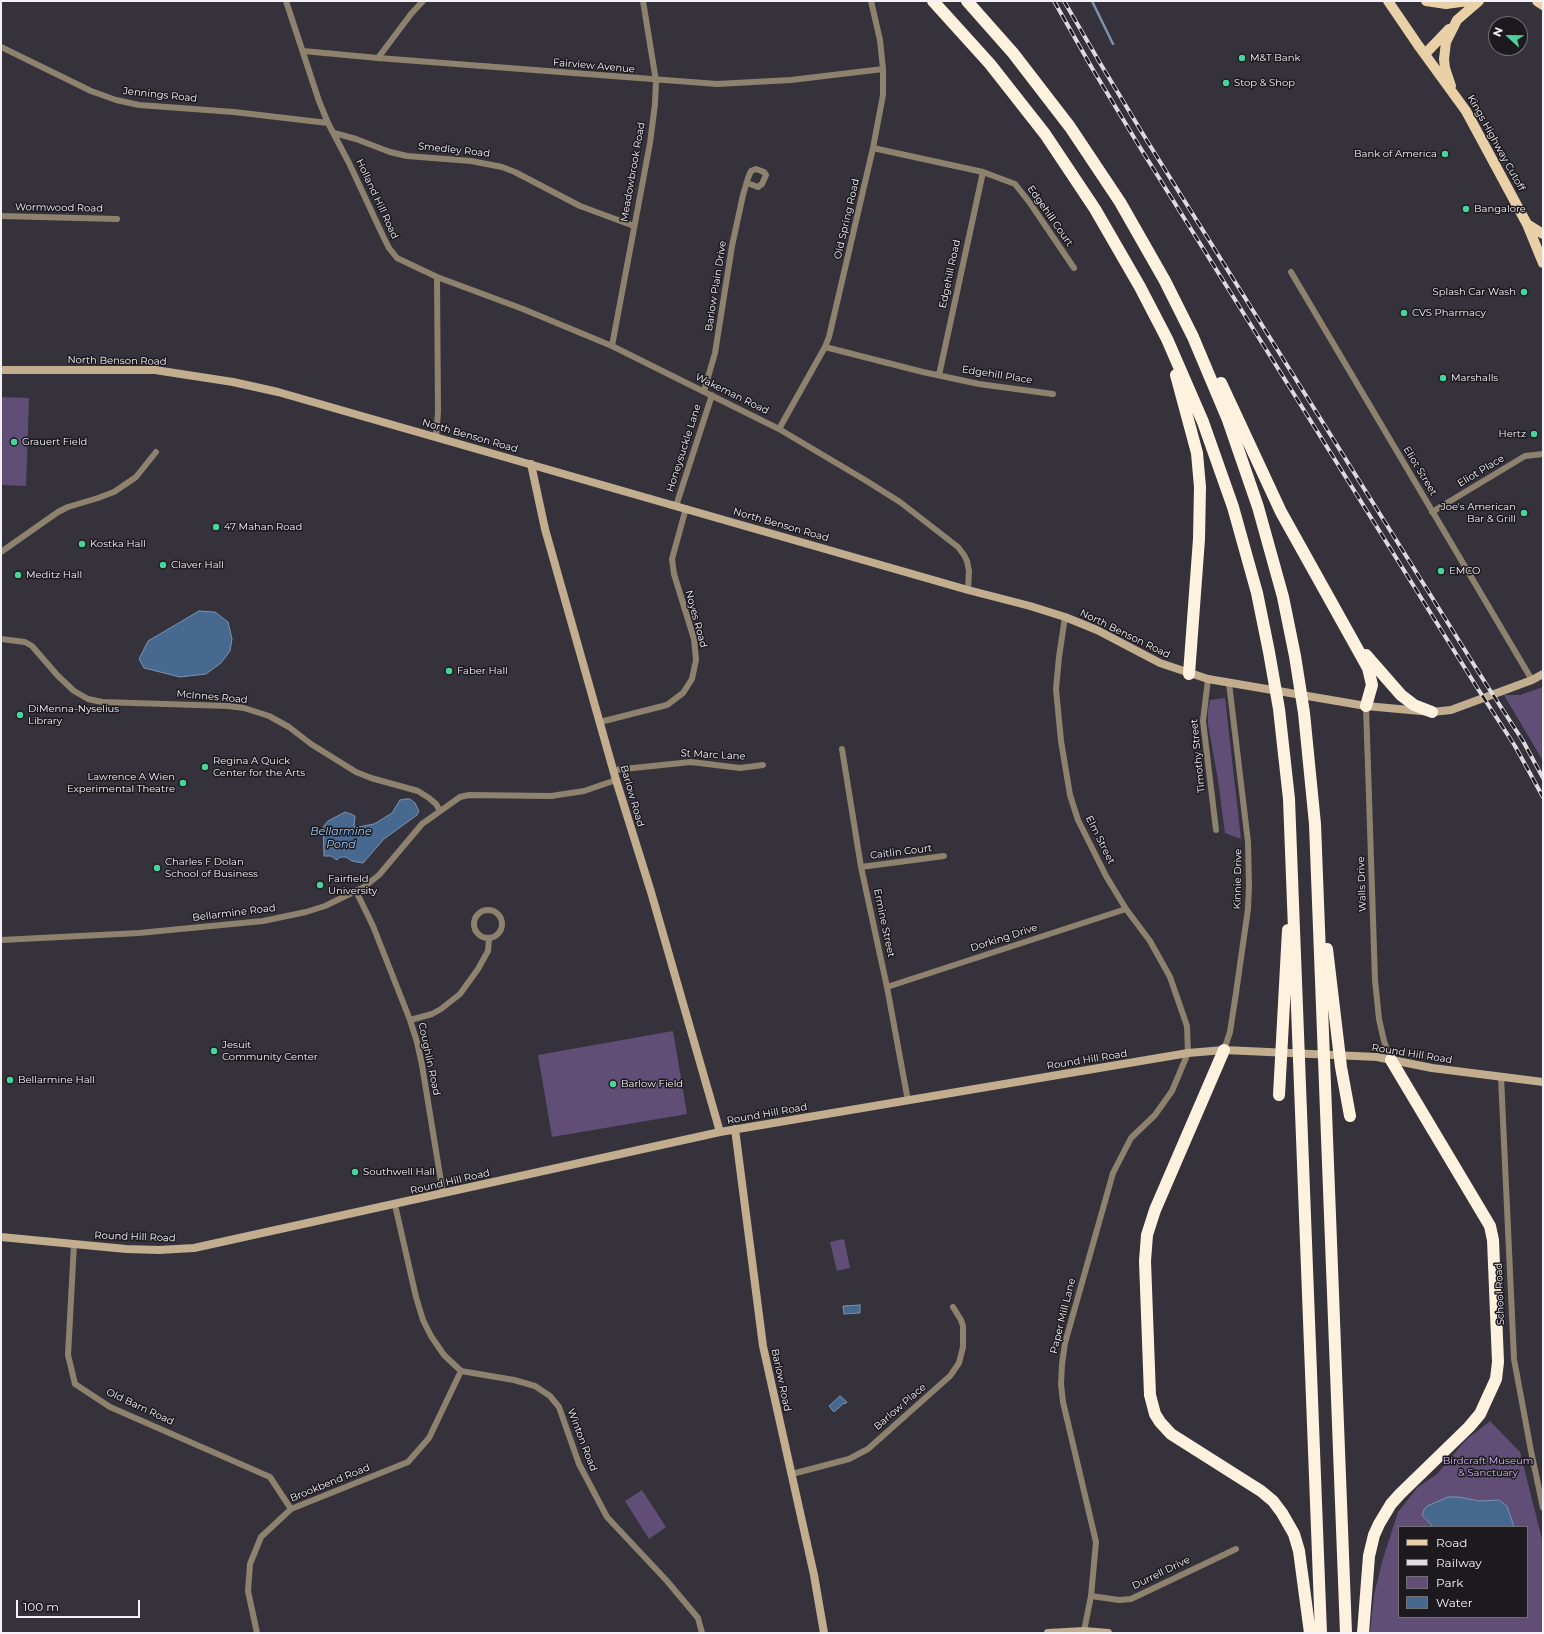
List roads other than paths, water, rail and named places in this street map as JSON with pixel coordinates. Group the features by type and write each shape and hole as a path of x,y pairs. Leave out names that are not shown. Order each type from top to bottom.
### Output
{"highway":[{"path":"924,1 970,41"},
{"path":"933,1 970,41 1027,110 1079,184 1126,260 1167,339 1203,422 1233,507 1257,593 1279,709 1286,770 1292,859 1322,1633"},
{"path":"967,1 1017,58 1070,127 1120,202 1165,281 1224,388 1281,512 1370,674 1372,685 1366,706"},
{"path":"1165,281 1206,365 1246,470 1275,566 1300,683 1313,794 1316,855 1346,1633"},
{"path":"1167,339 1193,434 1199,470 1199,520 1189,674"},
{"path":"1340,619 1360,647 1394,688 1414,705 1432,712"},
{"path":"1316,855 1338,1046 1350,1116"},
{"path":"1279,1095 1292,859"},
{"path":"1224,1050 1155,1210 1147,1235 1145,1261 1150,1395 1155,1414 1171,1434 1261,1491 1273,1501 1282,1513 1294,1534 1299,1551 1310,1633"},
{"path":"1363,1633 1369,1556 1374,1535 1379,1524 1388,1508 1400,1494 1478,1418 1492,1389 1498,1371 1494,1248 1490,1226 1391,1060"}],"main road":[{"name":"Kings Highway Cutoff","path":"1388,1 1424,54 1466,111 1527,224 1543,263"},
{"path":"1426,1 1446,4 1468,1"},
{"path":"1424,54 1457,20 1479,1"},
{"path":"1537,1 1543,5"},
{"path":"1454,93 1445,68 1445,50 1449,35 1457,20"},
{"path":"1527,224 1543,234"},
{"name":"North Benson Road","path":"1,370 155,370 196,376 278,392 1065,617 1097,630 1160,664 1208,679 1366,706 1432,712 1451,710 1532,680 1543,674"},
{"name":"Barlow Road","path":"531,464 546,529 616,780 651,892 720,1132"},
{"name":"Round Hill Road","path":"1,1237 126,1249 159,1250 194,1248 735,1129 1188,1053 1224,1050 1377,1057 1432,1068 1543,1082"},
{"name":"Barlow Road","path":"735,1129 763,1346 814,1575 824,1633"},
{"path":"1048,1633 1084,1631 1108,1633"}],"street":[{"name":"Holland Hill Road","path":"286,1 319,101 328,123 389,248 397,258 437,277"},
{"path":"378,58 411,14 423,1"},
{"name":"Meadowbrook Road","path":"612,346 650,143 656,81 643,1"},
{"name":"Old Spring Road","path":"779,429 825,347 834,320 873,148 883,95 883,68 880,40 871,1"},
{"name":"Jennings Road","path":"1,47 91,91 116,100 139,105 234,112 328,123"},
{"name":"Fairview Avenue","path":"303,51 656,81 717,84 791,80 883,68"},
{"name":"Smedley Road","path":"334,133 395,154 471,160 502,167 515,172 580,206 634,226"},
{"path":"873,148 983,172"},
{"name":"Edgehill Court","path":"983,172 1011,182 1018,187 1074,268"},
{"name":"Edgehill Road","path":"939,375 983,172"},
{"name":"Barlow Plain Drive","path":"704,391 714,353 732,246 747,183"},
{"name":"Wormwood Road","path":"1,216 116,219"},
{"name":"Eliot Street","path":"1291,272 1532,680"},
{"path":"436,437 437,277"},
{"name":"Wakeman Road","path":"437,277 523,309 612,346 779,429 900,502 958,547 967,561 968,590"},
{"path":"825,347 939,375"},
{"name":"Edgehill Place","path":"939,375 979,384 1053,394"},
{"name":"Honeysuckle Lane","path":"676,506 712,395"},
{"path":"1,552 68,507 114,492 136,477 156,452"},
{"name":"Eliot Place","path":"1432,512 1525,456 1543,454"},
{"name":"Noyes Road","path":"600,722 667,705 683,693 692,679 696,660 694,639 674,574 672,558 686,508"},
{"name":"Elm Street","path":"1065,617 1056,689 1061,741 1070,795 1078,820 1106,876 1126,909 1150,941 1170,977 1187,1026 1188,1053"},
{"name":"McInnes Road","path":"1,639 19,641 32,646 58,676 74,691 88,699 102,702 228,706 244,708 268,716 289,727 311,744 356,772 371,778 418,791 436,804 440,811"},
{"name":"Timothy Street","path":"1208,679 1203,721 1216,830"},
{"name":"Kinnie Drive","path":"1224,1050 1230,1032 1236,993 1248,909 1249,886 1248,842 1230,683"},
{"name":"Walls Drive","path":"1366,706 1375,980 1379,1019 1384,1041 1391,1060"},
{"name":"Ermine Street","path":"842,749 861,867 887,986 908,1100"},
{"name":"St Marc Lane","path":"614,770 691,762 740,768 763,765"},
{"name":"Bellarmine Road","path":"1,940 139,933 263,921 325,906 356,891 379,875 422,824 460,797 469,795 551,796 584,791 616,780"},
{"name":"Caitlin Court","path":"861,867 944,856"},
{"name":"Coughlin Road","path":"356,891 373,926 410,1020 422,1065 443,1194"},
{"name":"Dorking Drive","path":"887,986 1126,909"},
{"path":"488,910 498,914 502,924 498,934 489,939 479,936 473,928 473,922 479,913 488,910"},
{"path":"410,1020 432,1014 460,994 469,984 488,951 489,939"},
{"name":"Paper Mill Lane","path":"1084,1631 1091,1596 1096,1542 1061,1384 1065,1343 1113,1173 1132,1138 1155,1115 1172,1091 1188,1053"},
{"name":"School Road","path":"1501,1077 1514,1352 1531,1451 1543,1508"},
{"path":"395,1205 416,1297 423,1320 431,1336 444,1355 461,1371"},
{"name":"Old Barn Road","path":"74,1244 68,1355 75,1384 110,1406 270,1477 291,1509"},
{"name":"Barlow Place","path":"792,1474 849,1459 868,1449 950,1376 959,1363 963,1347 963,1326 953,1307"},
{"name":"Brookbend Road","path":"257,1633 248,1591 250,1564 262,1537 291,1509 408,1462 429,1438 461,1371"},
{"name":"Winton Road","path":"461,1371 521,1382 535,1386 550,1396 559,1407 579,1464 607,1517 667,1580 698,1618 702,1633"},
{"name":"Durrell Drive","path":"1091,1596 1119,1600 1131,1599 1236,1549"}],"water":[{"path":"199,611 215,612 228,622 232,639 230,651 221,663 206,674 180,677 144,668 139,659 148,641"},
{"name":"Bellarmine Pond","path":"410,799 415,803 419,811 417,815 384,839 363,863 352,861 346,857 340,857 337,860 331,856 324,856 323,827 328,821 345,812 355,816 354,826 358,827 374,824 392,813 400,800"},
{"path":"860,1305 860,1313 844,1314 843,1306"},
{"path":"840,1396 847,1402 834,1412 829,1406"},
{"path":"1448,1497 1459,1497 1479,1501 1499,1500 1507,1506 1514,1526 1432,1526 1422,1515 1427,1506"}],"waterway":[{"path":"1092,1 1113,44"}],"railway":[{"path":"1054,1 1141,149 1515,746 1543,797"},
{"path":"1064,1 1149,144 1523,741 1543,778"}],"place":[{"name":"M&T Bank","path":"1242,58"},
{"name":"Stop & Shop","path":"1226,83"},
{"name":"Bank of America","path":"1445,154"},
{"name":"Bangalore","path":"1466,209"},
{"name":"Splash Car Wash","path":"1524,292"},
{"name":"CVS Pharmacy","path":"1404,313"},
{"name":"Marshalls","path":"1443,378"},
{"name":"Hertz","path":"1534,434"},
{"name":"Grauert Field","path":"14,442"},
{"name":"Joe's American Bar & Grill","path":"1524,513"},
{"name":"47 Mahan Road","path":"216,527"},
{"name":"Kostka Hall","path":"82,544"},
{"name":"Claver Hall","path":"163,565"},
{"name":"EMCO","path":"1441,571"},
{"name":"Meditz Hall","path":"18,575"},
{"name":"Faber Hall","path":"449,671"},
{"name":"DiMenna-Nyselius Library","path":"20,715"},
{"name":"Regina A Quick Center for the Arts","path":"205,767"},
{"name":"Lawrence A Wien Experimental Theatre","path":"183,783"},
{"name":"Charles F Dolan School of Business","path":"157,868"},
{"name":"Fairfield University","path":"320,885"},
{"name":"Jesuit Community Center","path":"214,1051"},
{"name":"Bellarmine Hall","path":"10,1080"},
{"name":"Barlow Field","path":"613,1084"},
{"name":"Southwell Hall","path":"355,1172"}],"park label":[{"name":"Birdcraft Museum & Sanctuary","path":"1488,1466"}]}
